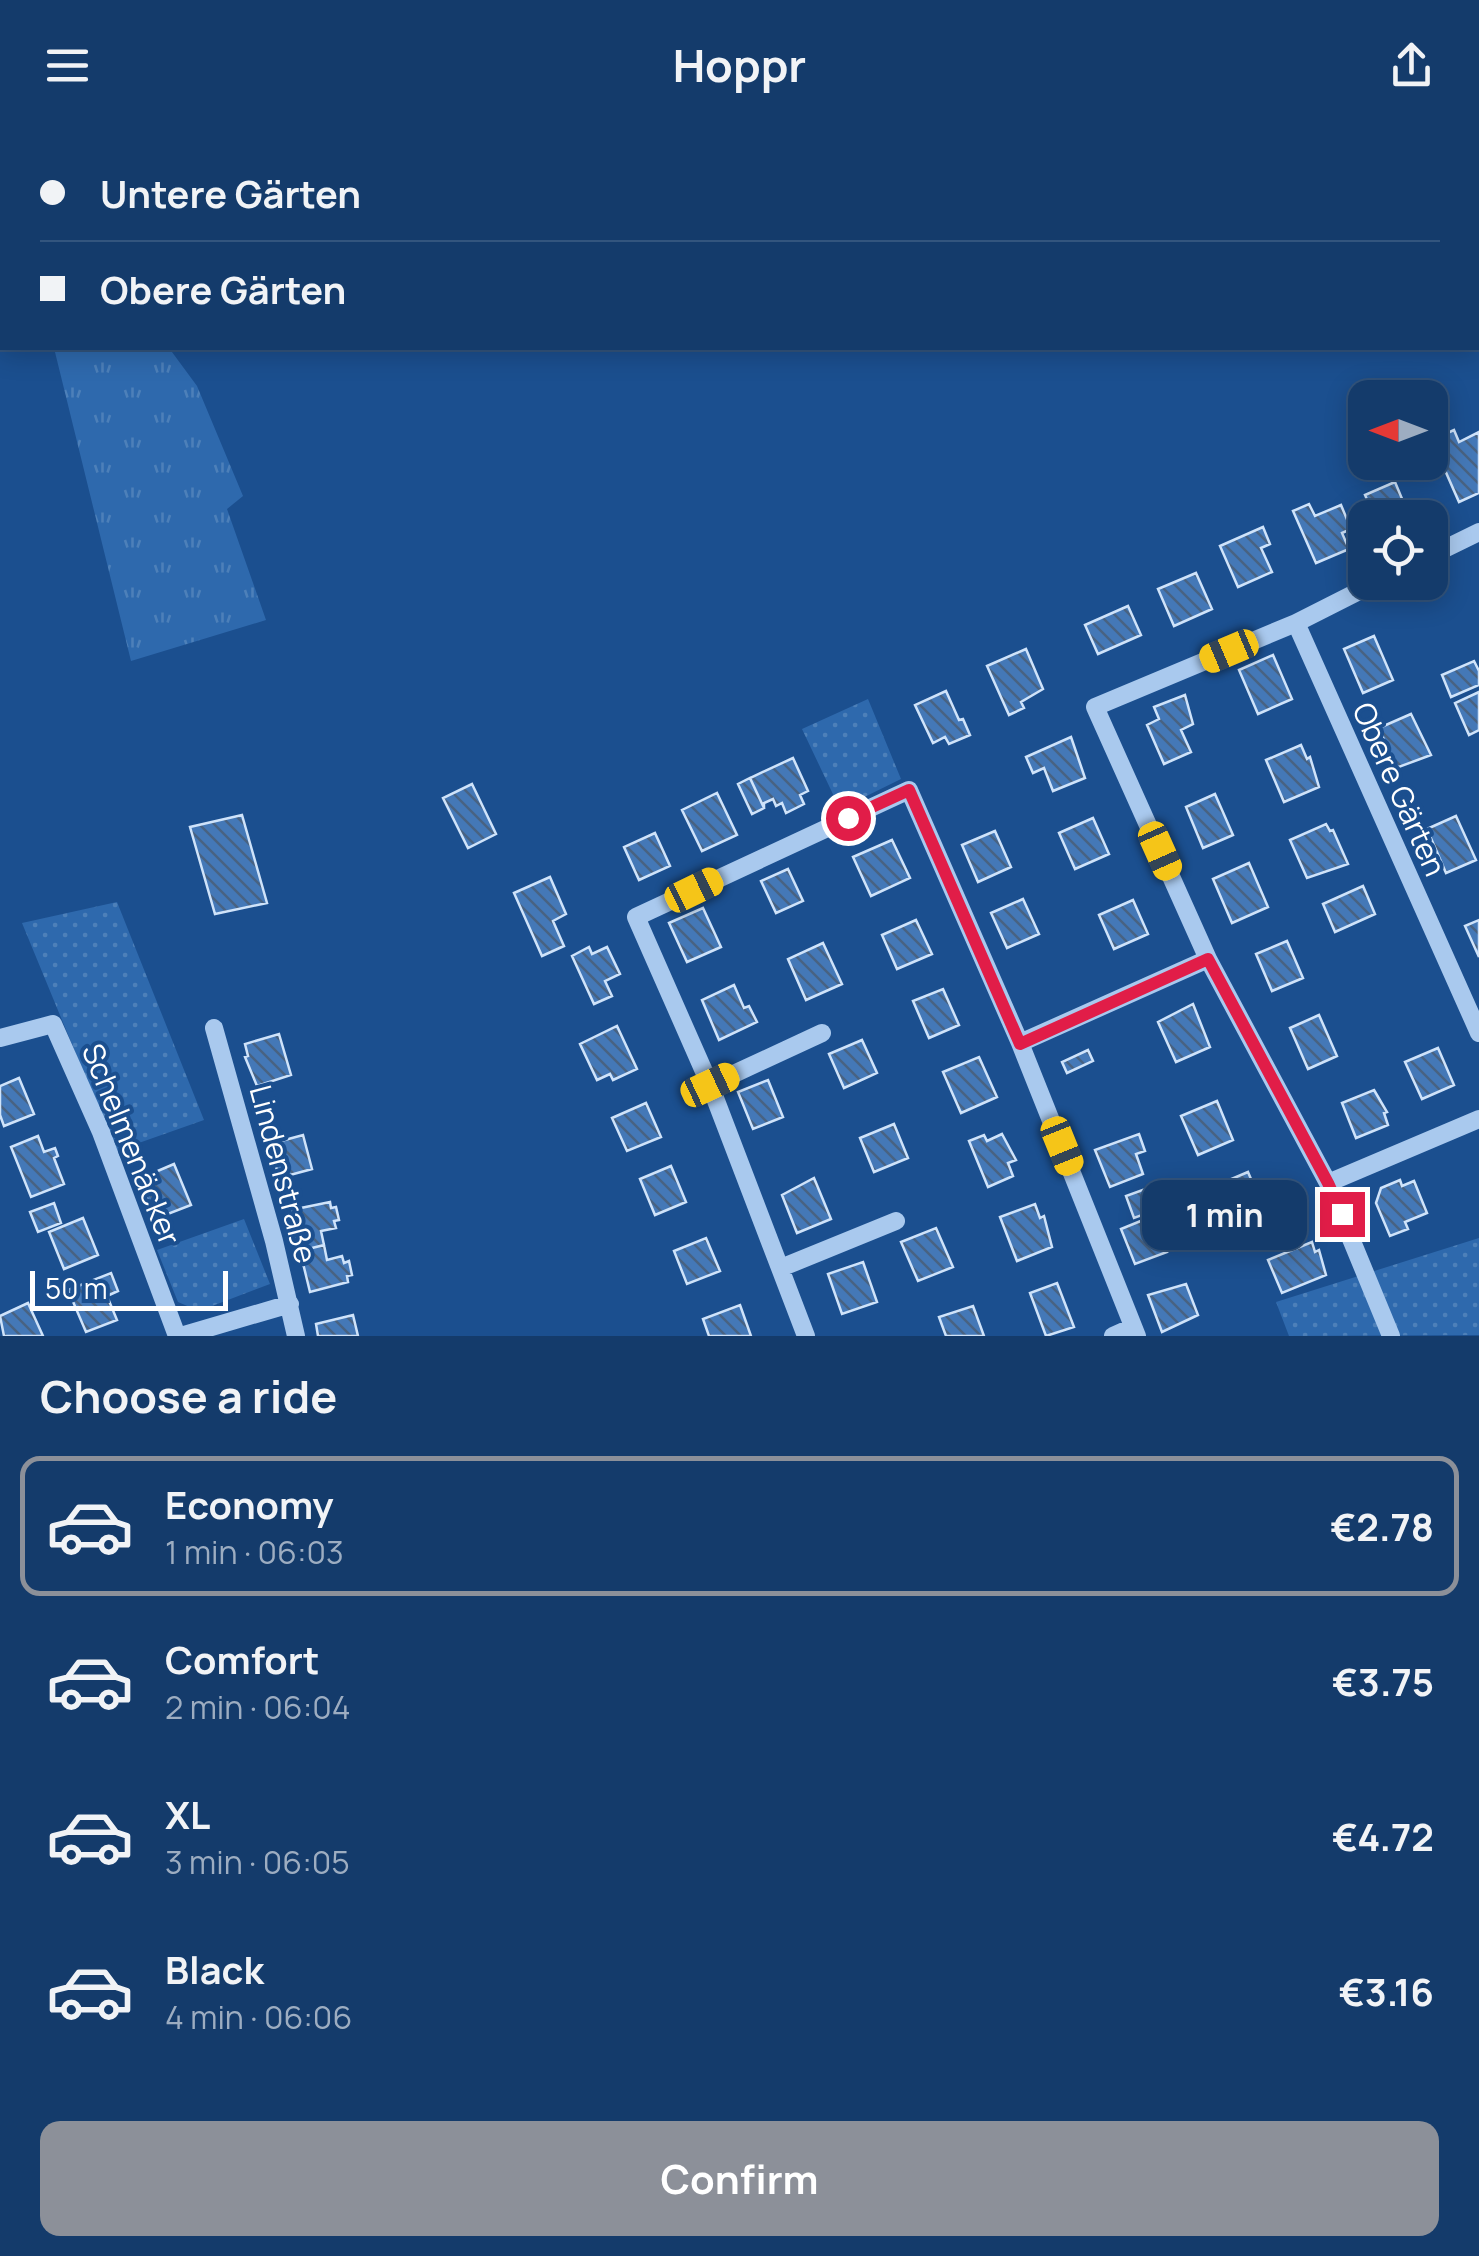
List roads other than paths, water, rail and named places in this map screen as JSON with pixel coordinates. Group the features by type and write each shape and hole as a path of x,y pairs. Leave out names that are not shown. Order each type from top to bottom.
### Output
{"street":[{"path":"1448,548 1479,533"},
{"path":"1348,597 1296,623 1095,708 1208,959 1328,1183 1390,1336"},
{"name":"Obere Gärten","path":"1296,623 1479,1033"},
{"path":"806,1336 783,1267 710,1085 636,917 909,790 1020,1044 1135,1332 1113,1336"},
{"path":"1020,1044 1208,959"},
{"name":"Schelmenäcker","path":"0,1038 53,1024 108,1149 179,1336 290,1304"},
{"name":"Lindenstraße","path":"214,1028 296,1336"},
{"path":"710,1085 822,1033"},
{"path":"1328,1183 1479,1119"},
{"path":"783,1267 896,1220"}]}
